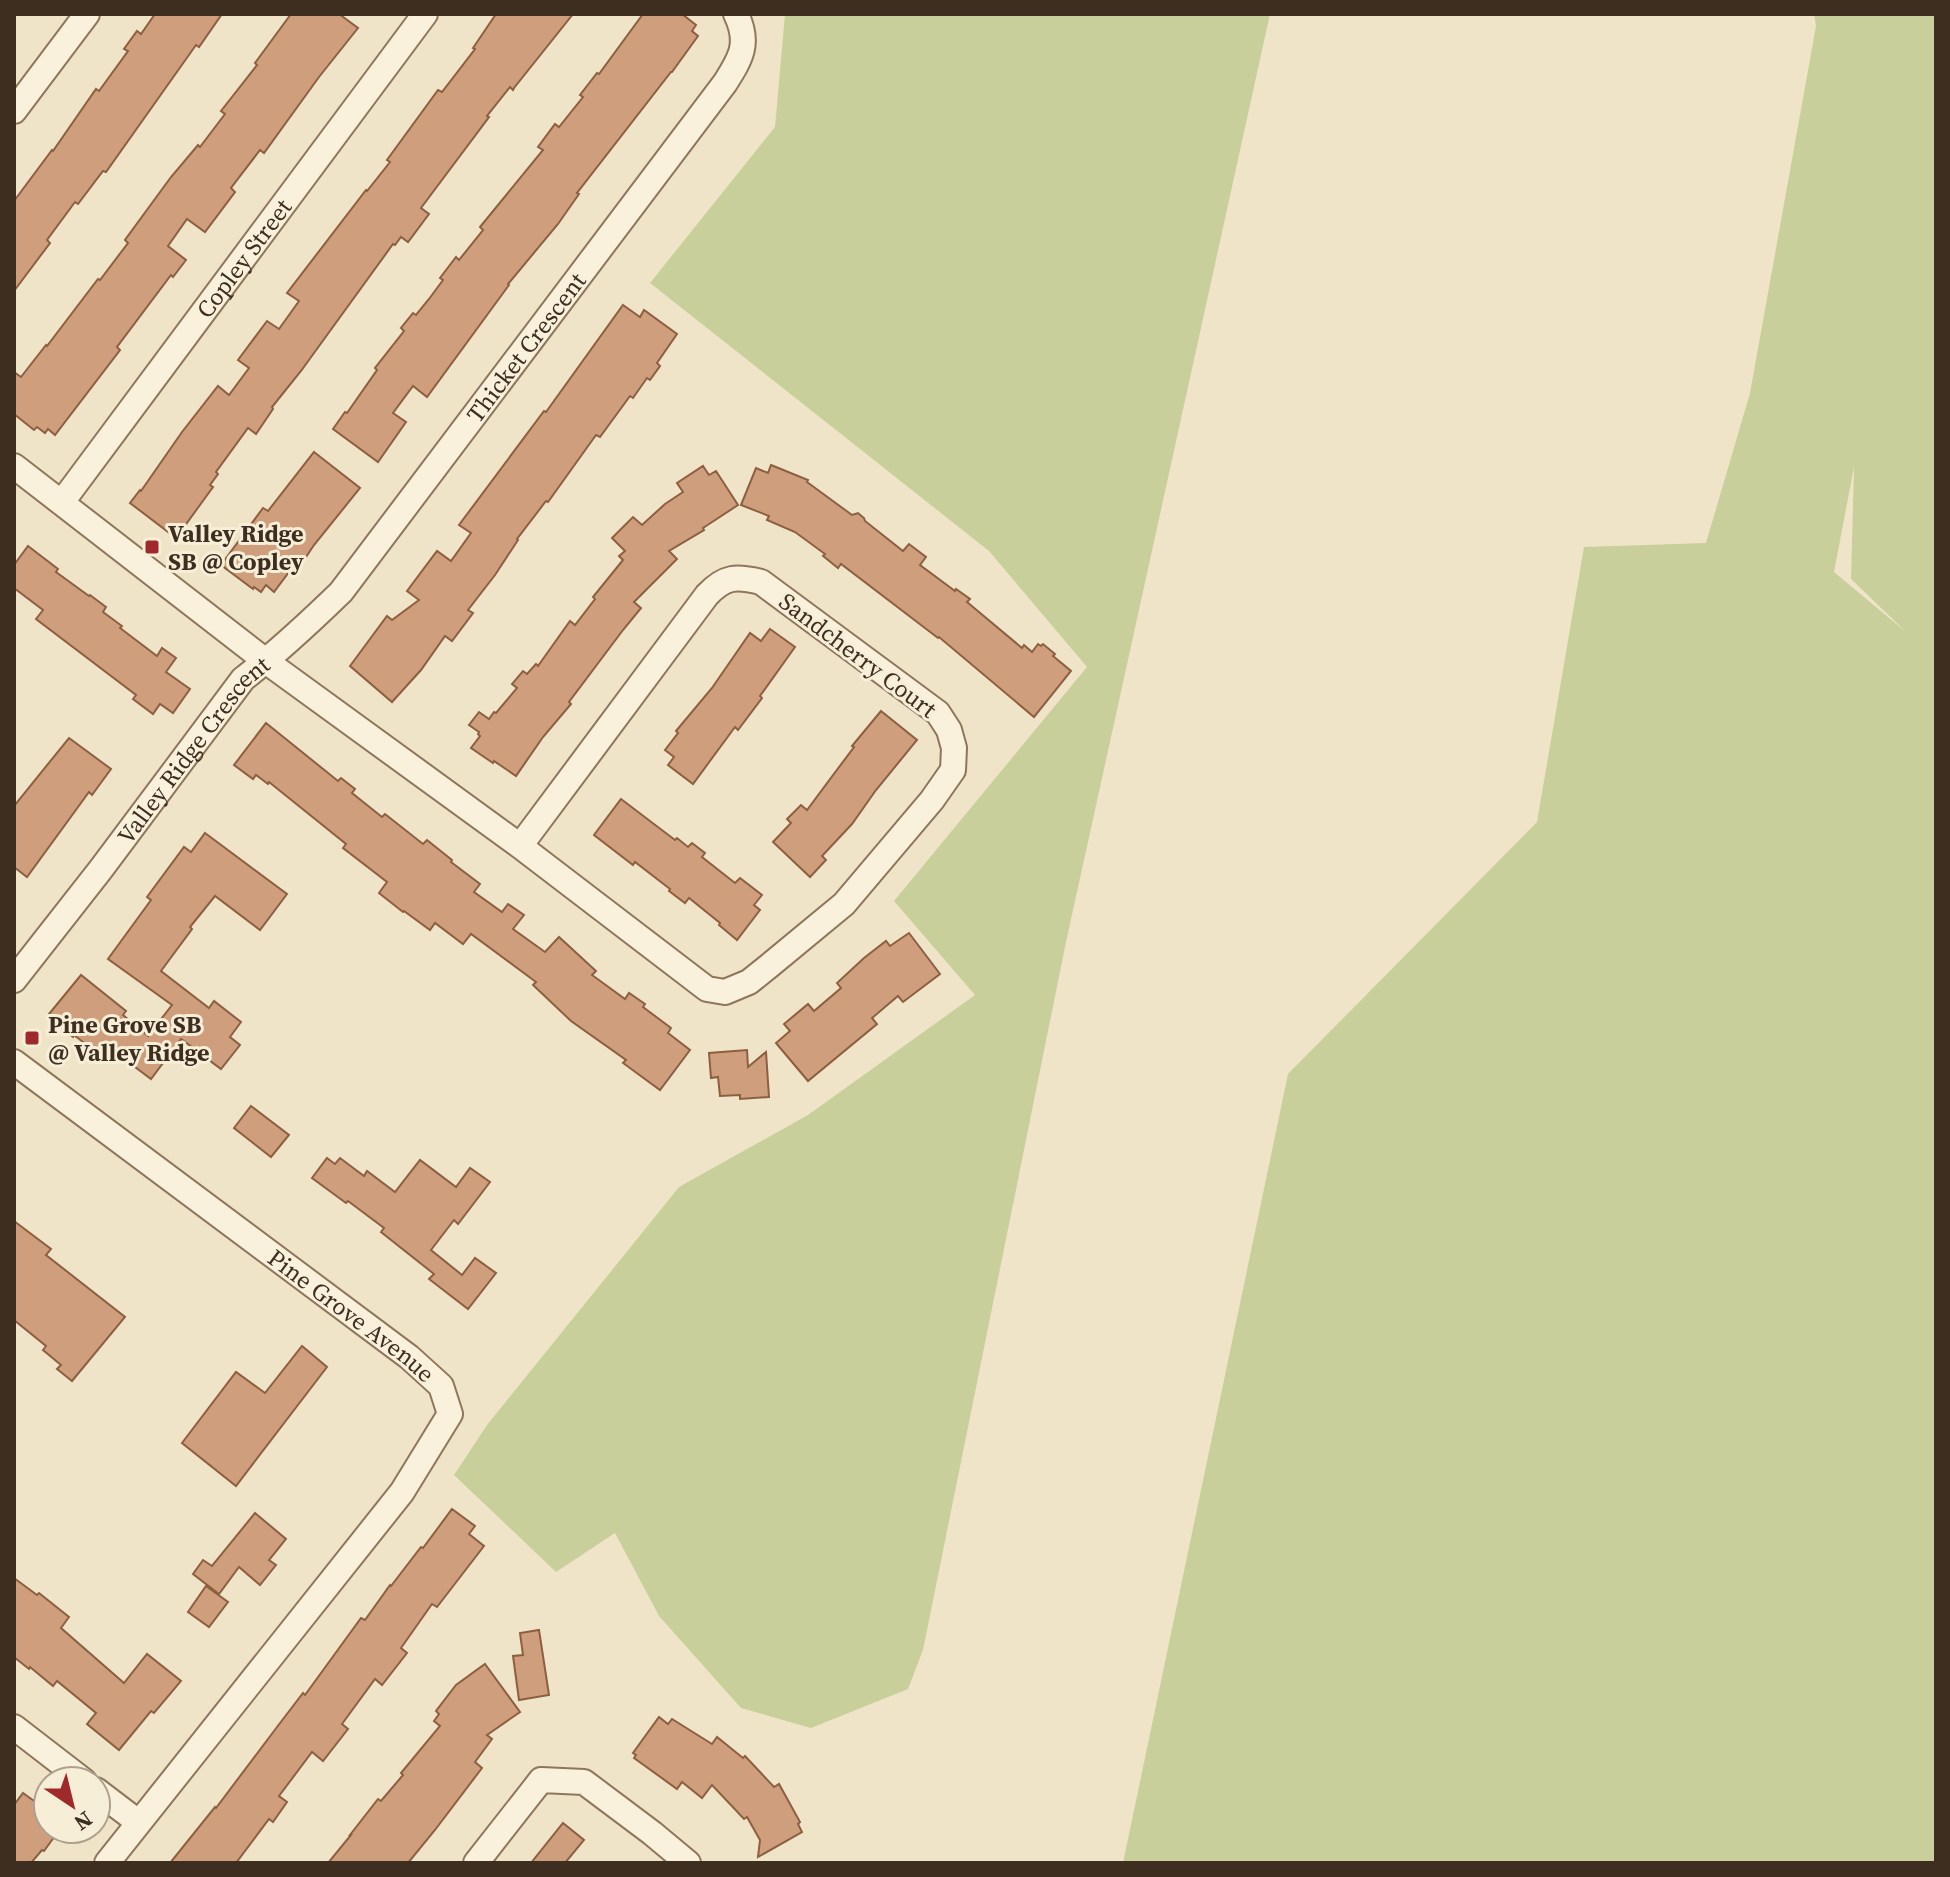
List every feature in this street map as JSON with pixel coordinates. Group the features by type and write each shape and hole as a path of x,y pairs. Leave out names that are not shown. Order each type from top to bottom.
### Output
{"street":[{"path":"14,111 87,14"},
{"name":"Copley Street","path":"62,502 425,14"},
{"name":"Thicket Crescent","path":"267,662 341,592 725,83 742,56 743,28 736,14"},
{"name":"Valley Ridge Crescent","path":"14,466 267,662 243,679 14,980"},
{"name":"Sandcherry Court","path":"267,662 520,846 707,989 725,992 749,982 844,904 932,800 953,770 954,748 949,730 938,713 761,582 733,578 718,584 707,595 520,846"},
{"name":"Pine Grove Avenue","path":"14,1062 409,1357 441,1386 450,1414 402,1492 107,1863"},
{"path":"14,1727 63,1765"},
{"path":"476,1863 541,1780 584,1782 688,1863"},
{"path":"112,1802 138,1822"}],"green space":[{"path":"785,14 1270,14 1066,942 923,1650 908,1689 811,1728 741,1708 659,1616 615,1533 556,1572 454,1475 487,1425 679,1187 808,1115 975,995 894,901 1087,667 989,551 650,283 775,127"},
{"path":"1814,14 1936,14 1936,1863 1123,1863 1288,1074 1537,822 1584,547 1706,543 1750,393 1816,26","holes":["1854,467 1851,579 1906,632 1834,572"]}],"building":[{"path":"155,14 222,14 199,47 196,45 106,172 103,171 78,204 75,202 47,240 50,243 14,291 14,201 96,89 99,91 128,51 124,49 137,31 141,34"},
{"path":"291,14 339,14 358,28 264,153 260,150 231,188 235,192 205,232 187,219 168,246 186,260 173,277 171,275 117,347 120,350 55,435 48,429 45,433 37,427 34,430 14,414 14,372 21,377 100,280 171,177 198,145 200,147 225,114 221,111"},
{"path":"496,14 573,14 513,90 510,87 487,116 421,208 429,214 408,242 401,237 393,244 272,407 256,434 248,428 216,472 218,474 210,485 213,487 176,538 130,503 218,386 229,395 249,368 238,360 267,321 279,329 299,301 287,293 390,162 387,160 438,90 442,92 475,49"},
{"path":"643,14 682,14 696,25 692,31 698,36 577,193 558,224 508,284 427,397 413,386 393,413 406,422 378,462 333,429 404,331 401,328 429,299 456,257 459,260 483,230 480,227 543,150 538,147 555,124 559,127 583,97 580,95"},
{"path":"623,305 640,317 644,310 677,334 657,363 660,366 633,398 630,396 600,437 596,435 517,539 468,610 473,613 452,641 445,636 421,670 392,702 350,666 387,616 392,620 419,600 407,591 437,551 451,561 471,533 459,525"},
{"path":"314,452 360,488 302,563 298,560 274,592 266,585 261,592 253,589 221,565 263,508 268,511"},
{"path":"771,465 808,480 852,515 858,513 903,551 909,544 926,557 920,565 970,599 967,602 1022,648 1024,645 1032,652 1038,644 1043,644 1055,654 1053,656 1071,671 1034,717 939,637 841,564 838,568 795,532 767,520 769,516 741,505 756,468 768,473"},
{"path":"703,466 709,475 716,471 738,505 669,551 677,559 634,602 641,608 516,776 471,748 480,736 469,725 479,712 489,719 496,713 517,688 512,684 523,671 527,674 536,664 538,666 570,621 575,625 623,560 619,556 625,551 612,538 633,517 642,525 683,492 677,483"},
{"path":"28,546 58,569 56,572 106,607 103,612 157,656 162,648 176,658 166,672 190,689 173,713 160,704 153,714 133,699 136,695 36,619 43,610 14,588 14,565"},
{"path":"770,629 795,647 760,696 762,698 738,730 735,727 693,784 668,765 674,757 665,750 750,633 761,641"},
{"path":"881,711 917,740 852,824 822,856 826,860 810,877 773,842 791,823 787,819 801,805 807,810"},
{"path":"266,723 338,781 341,778 355,789 352,793 382,817 385,814 423,844 427,840 452,860 480,884 474,892 502,912 508,904 524,915 513,929 545,952 559,937 596,971 592,975 625,999 629,993 671,1028 668,1033 690,1050 660,1090 623,1063 626,1060 571,1021 533,985 536,982 471,934 463,944 435,923 430,930 403,912 379,893 387,882 343,848 346,844 269,782 256,775 253,779 234,765"},
{"path":"69,738 111,769 92,795 89,792 27,877 14,867 14,806"},
{"path":"621,799 675,840 677,838 688,847 692,843 705,853 702,857 735,883 740,878 762,895 754,905 760,910 737,940 689,898 685,903 635,862 633,865 594,835"},
{"path":"205,833 287,894 260,930 215,896 190,927 192,929 161,971 209,1008 214,1001 241,1022 230,1037 240,1045 221,1069 181,1039 151,1079 119,1055 113,1062 99,1051 97,1053 57,1024 49,1014 81,975 126,1011 123,1015 148,1036 172,1005 108,959 151,900 147,897 184,847 191,852"},
{"path":"909,933 940,974 903,1002 898,996 872,1018 877,1024 808,1081 776,1043 790,1031 784,1024 808,1004 814,1011 841,988 837,983 864,958 886,941 890,946"},
{"path":"747,1050 748,1067 766,1052 769,1097 740,1099 740,1095 720,1096 718,1077 711,1078 709,1053"},
{"path":"251,1106 289,1135 271,1157 234,1128"},
{"path":"327,1158 335,1164 340,1158 364,1176 367,1171 395,1192 420,1160 456,1187 470,1168 490,1182 458,1224 454,1220 431,1250 462,1275 475,1258 496,1273 468,1309 429,1279 434,1274 381,1232 384,1228 312,1178"},
{"path":"14,1221 51,1249 46,1255 125,1317 72,1381 57,1369 61,1365 43,1350 46,1346 14,1320"},
{"path":"302,1346 327,1367 236,1486 182,1443 236,1372 265,1393"},
{"path":"452,1509 475,1526 469,1534 484,1546 437,1607 432,1604 401,1648 407,1653 382,1685 375,1679 342,1724 348,1729 323,1761 312,1752 279,1796 287,1802 273,1822 269,1819 236,1863 170,1863 303,1693 305,1695 361,1618 365,1620"},
{"path":"255,1513 286,1539 269,1560 276,1565 260,1585 239,1567 219,1594 193,1574 203,1560 212,1566"},
{"path":"14,1578 69,1617 61,1628 124,1683 147,1654 181,1681 119,1750 87,1724 96,1713 57,1681 53,1686 14,1657"},
{"path":"206,1586 228,1602 209,1627 188,1612"},
{"path":"539,1630 549,1695 519,1700 513,1656 523,1655 520,1633"},
{"path":"485,1664 520,1712 487,1735 492,1739 475,1762 482,1768 435,1830 408,1863 328,1863 440,1726 434,1721 439,1714 436,1711 456,1685"},
{"path":"659,1717 668,1724 672,1719 712,1744 717,1737 743,1758 745,1756 774,1787 779,1784 800,1822 802,1832 758,1857 760,1840 747,1817 744,1819 712,1785 702,1798 682,1782 677,1789 634,1758 636,1755 633,1753"},
{"path":"23,1793 32,1799 32,1845 48,1845 31,1863 14,1863 14,1805"},
{"path":"563,1823 584,1840 565,1863 531,1863"}],"place":[{"name":"Valley Ridge SB @ Copley","path":"152,547"},
{"name":"Pine Grove SB @ Valley Ridge","path":"32,1038"}]}
